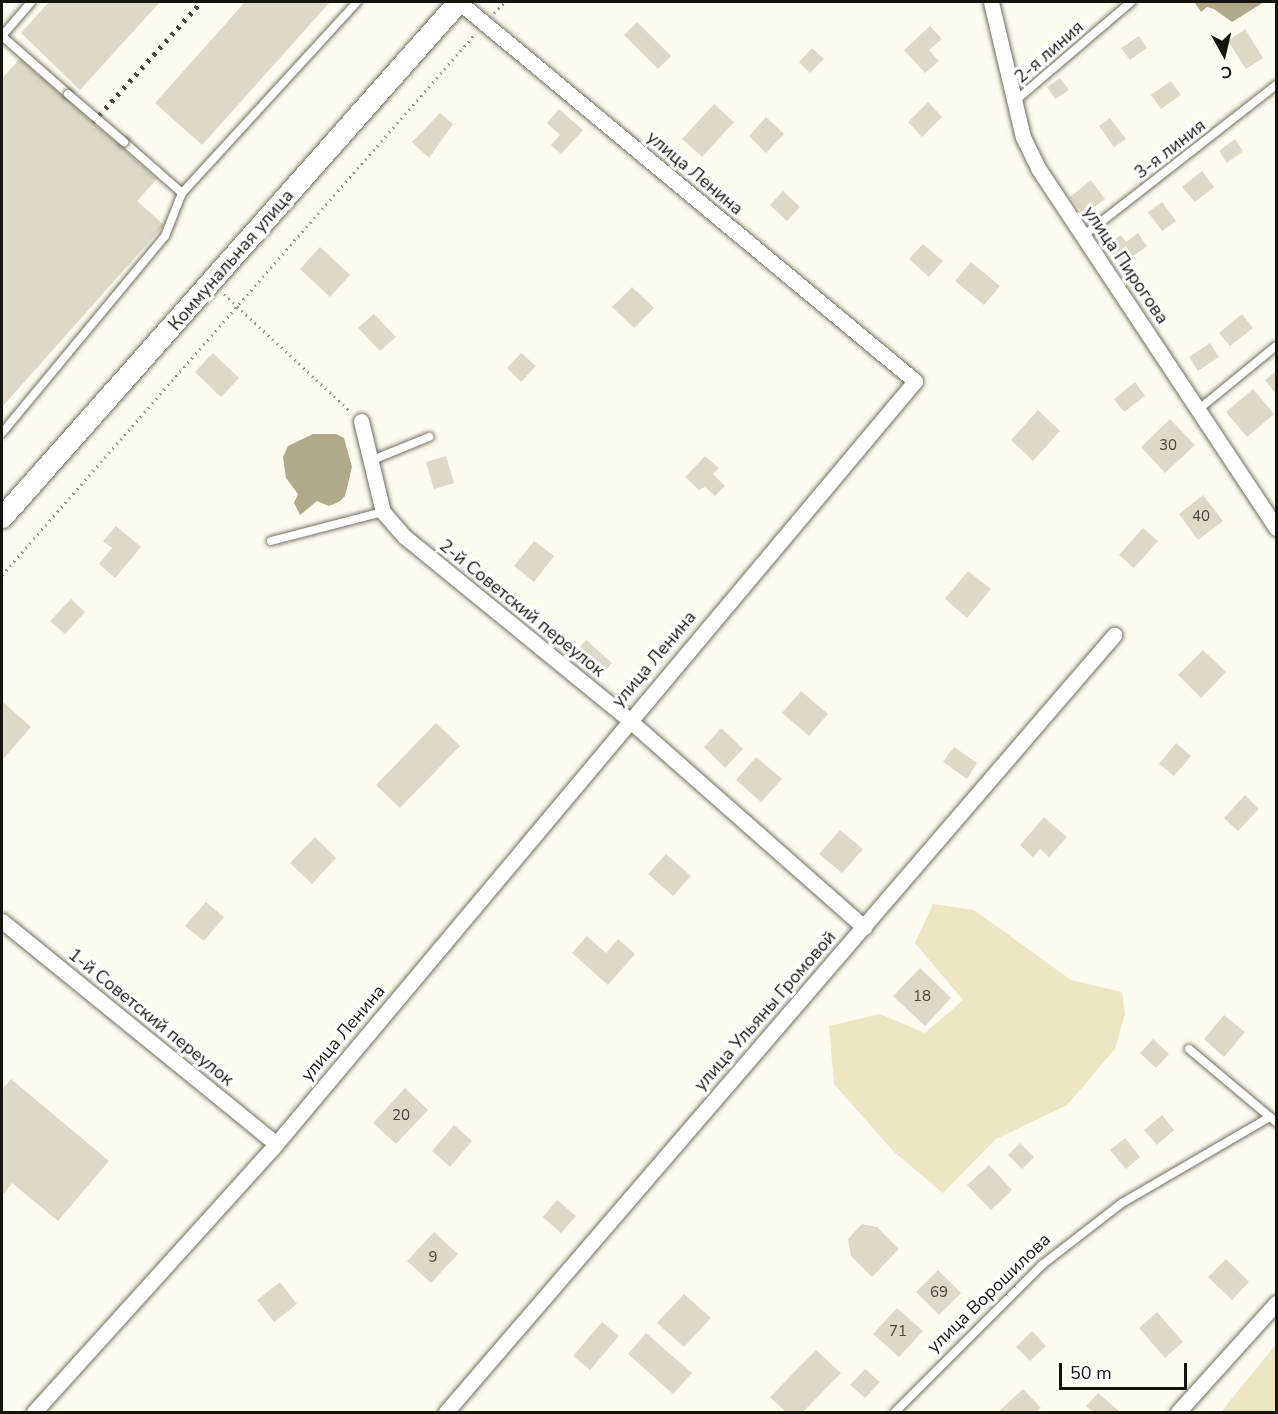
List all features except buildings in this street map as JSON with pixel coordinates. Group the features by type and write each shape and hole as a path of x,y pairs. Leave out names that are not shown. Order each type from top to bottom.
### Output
{"street":[{"name":"улица Ленина","path":"34,1413 276,1144 628,719 915,381 458,2"},
{"name":"Коммунальная улица","path":"2,517 458,2"},
{"name":"улица Пирогова","path":"991,2 1023,138 1038,168 1276,528"},
{"name":"2-й Советский переулок","path":"361,421 383,513 405,537 515,631 628,719 864,927"},
{"name":"улица Ульяны Громовой","path":"446,1413 1114,635"},
{"name":"1-й Советский переулок","path":"2,921 276,1144"},
{"path":"1178,1413 1276,1303"}],"lane":[{"path":"31,2 2,36 182,193"},
{"path":"2,433 165,236 182,193 357,2"},
{"name":"2-я линия","path":"1014,102 1131,2"},
{"name":"3-я линия","path":"1083,236 1276,85"},
{"path":"1198,409 1276,346"},
{"path":"369,462 429,437"},
{"path":"271,541 383,513"},
{"name":"улица Ворошилова","path":"895,1413 1042,1265 1122,1203 1273,1119 1189,1049"}],"path":[{"path":"2,575 236,304 505,2"},
{"path":"211,283 361,421"}],"shaded area":[{"path":"1264,2 1232,22 1214,9 1207,7 1201,12 1195,3"},
{"path":"313,434 336,434 344,438 352,467 345,496 339,502 329,506 317,501 300,515 294,503 298,494 286,478 283,457 288,446"},
{"path":"933,904 974,910 1071,980 1122,992 1125,1014 1115,1049 1067,1105 996,1139 943,1193 893,1151 834,1084 829,1026 880,1014 925,1033 963,1000 915,943"},
{"path":"1276,1344 1276,1412 1221,1412"}],"railway":[{"path":"93,122 201,2"}]}
